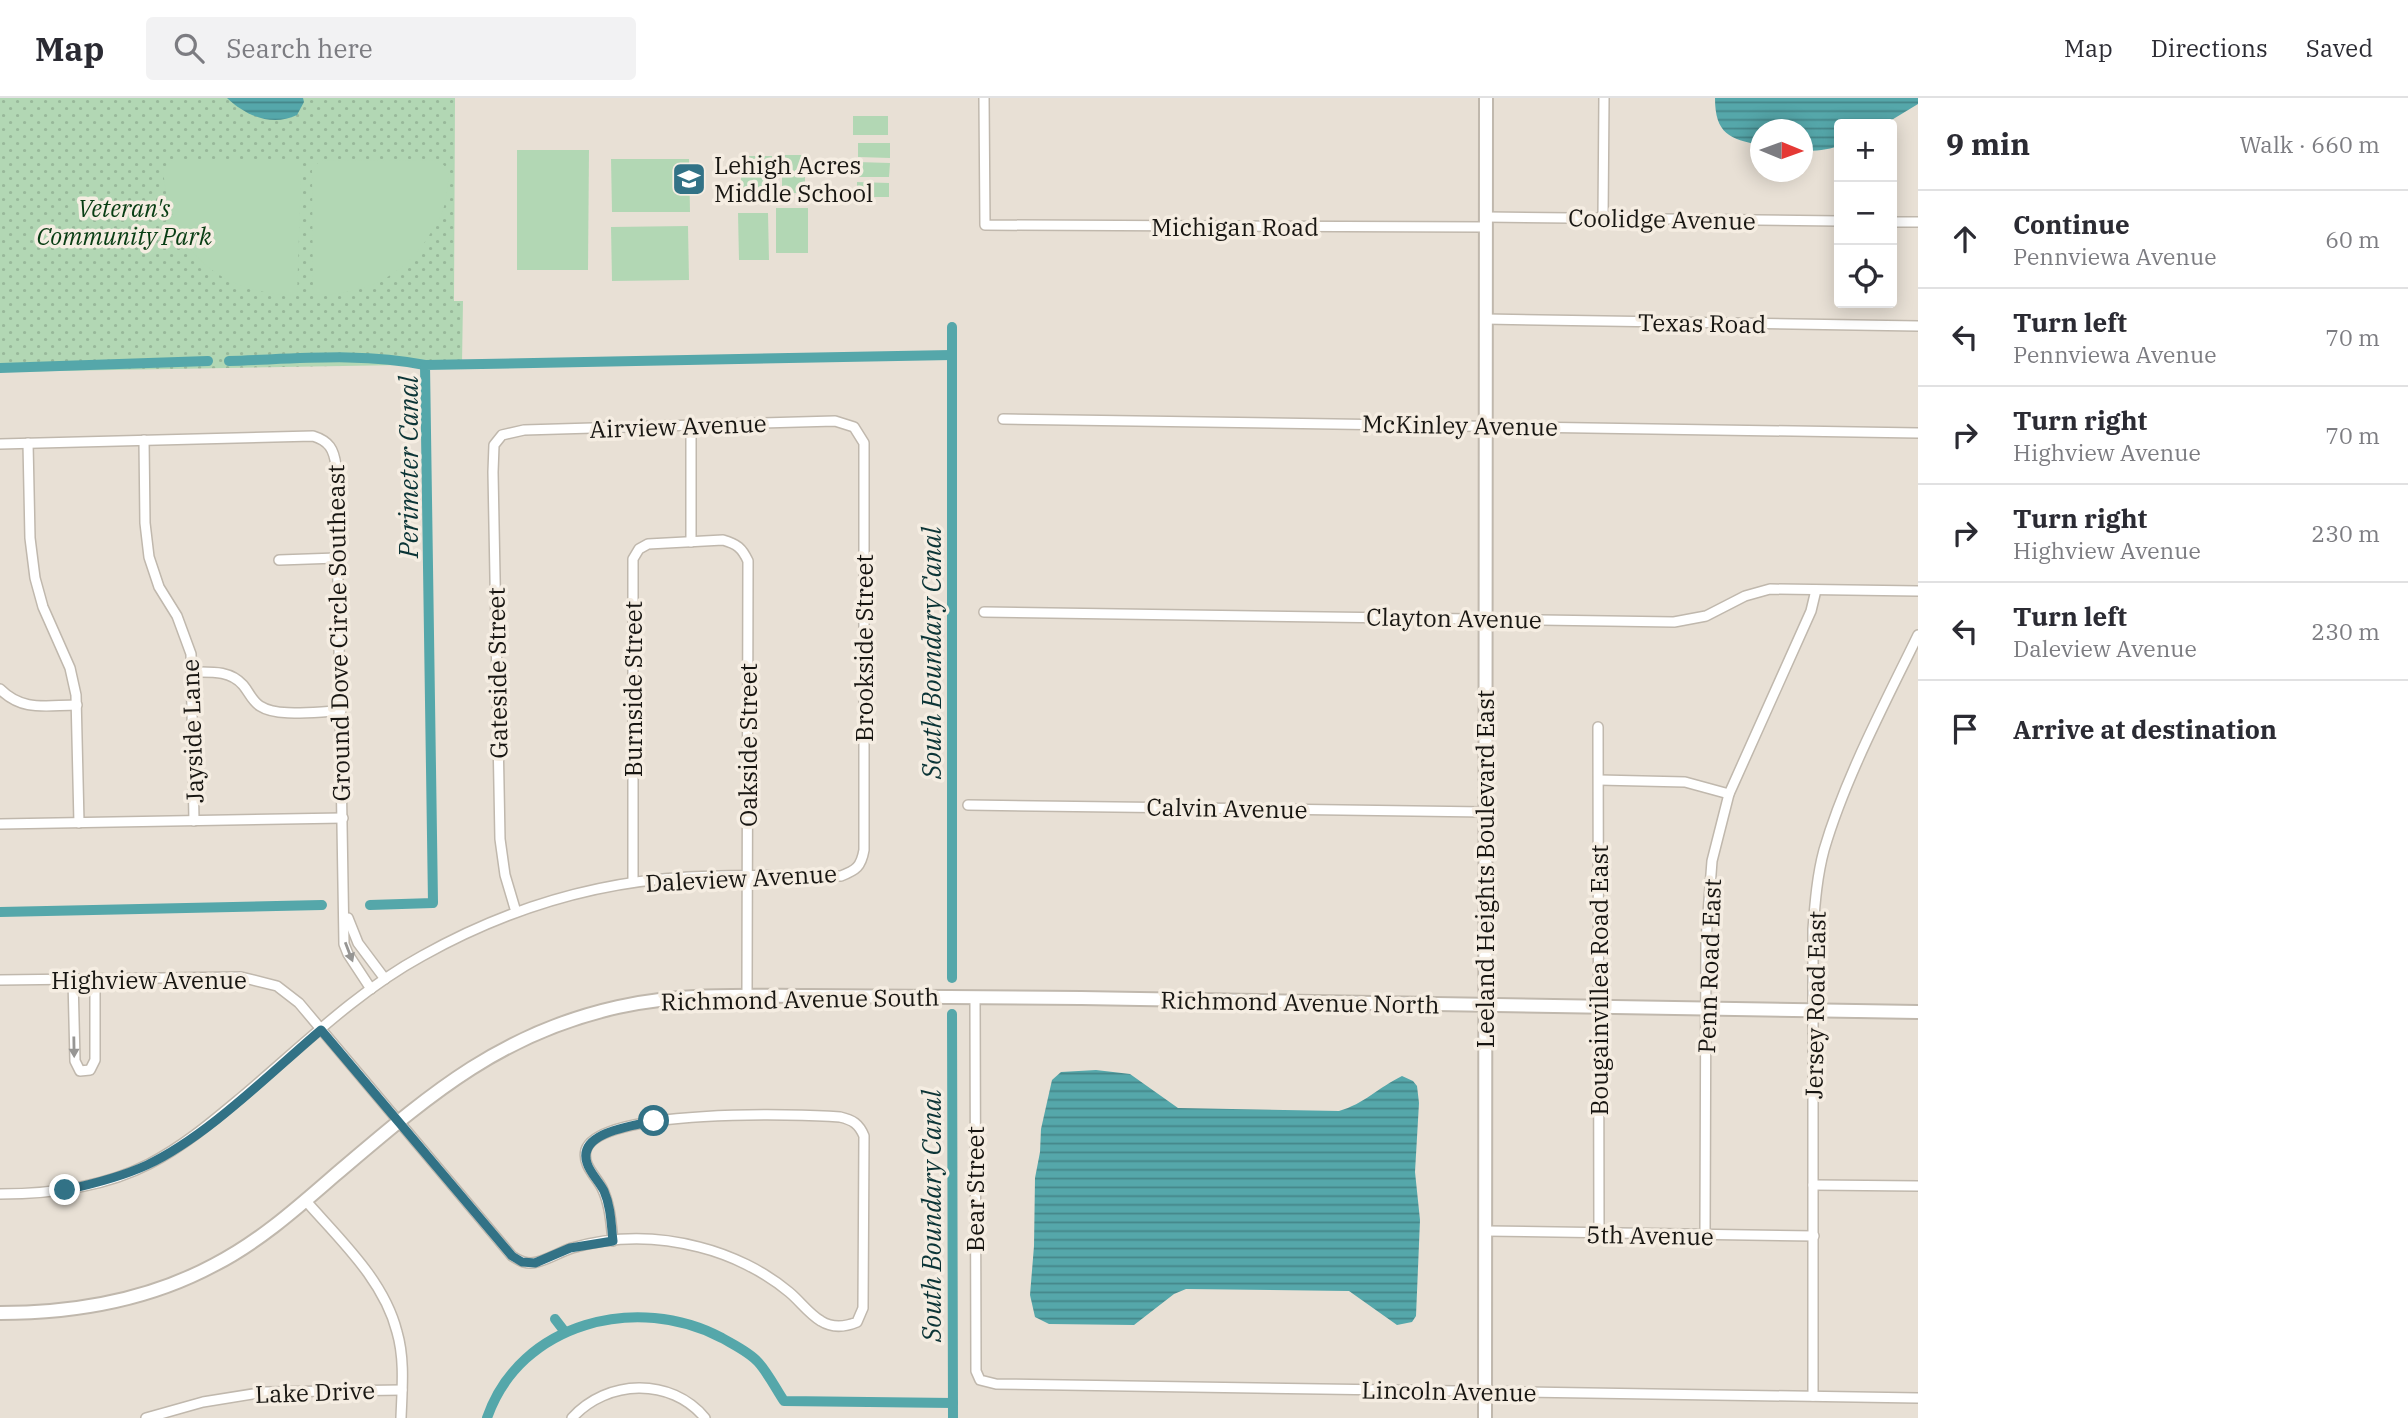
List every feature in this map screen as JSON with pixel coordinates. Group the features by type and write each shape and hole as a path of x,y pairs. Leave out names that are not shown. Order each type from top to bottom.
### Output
{"street":[{"name":"Michigan Road","path":"984,98 985,225 1486,222"},
{"name":"Leeland Heights Boulevard East","path":"1485,1418 1486,98"},
{"path":"1603,218 1604,98"},
{"name":"Coolidge Avenue","path":"1486,222 1603,218 1834,221"},
{"path":"1897,222 1918,222"},
{"name":"Texas Road","path":"1485,320 1918,326"},
{"name":"McKinley Avenue","path":"1003,419 1918,433"},
{"name":"Airview Avenue","path":"502,435 524,430 835,421 855,427"},
{"path":"691,425 691,542"},
{"name":"Brookside Street","path":"855,427 863,443 864,464 864,850 857,870"},
{"name":"Gateside Street","path":"502,435 494,445 493,472 499,806 502,860 516,912"},
{"name":"Ground Dove Circle Southeast","path":"0,444 313,436 323,439 331,446 336,466 344,944 371,989"},
{"name":"Jayside Lane","path":"144,440 145,523 149,557 159,587 177,616 187,641 192,672 194,821"},
{"path":"28,443 31,553 35,578 43,607 70,668 76,705 79,823"},
{"name":"Oakside Street","path":"691,542 723,540 734,543 743,550 748,561 747,996"},
{"name":"Burnside Street","path":"633,883 634,559 639,549 648,544 691,542"},
{"path":"279,560 337,558"},
{"name":"Clayton Avenue","path":"984,612 1685,621 1706,616 1756,592 1770,589 1918,591"},
{"name":"Penn Road East","path":"1705,1236 1707,910 1710,874 1729,793 1811,611 1816,590"},
{"name":"Jersey Road East","path":"1813,1396 1813,929 1824,852 1845,791 1918,635"},
{"path":"192,672 223,673 235,677 259,706 268,710 281,713 341,711"},
{"path":"0,688 18,703 28,706 76,705"},
{"name":"Bougainvillea Road East","path":"1598,727 1599,1234"},
{"path":"1599,780 1685,782 1729,793"},
{"name":"Calvin Avenue","path":"968,804 1485,812"},
{"name":"Ground Dove Circle Southeast","path":"0,824 343,818"},
{"name":"Daleview Avenue","path":"0,1194 65,1190 104,1181 148,1164 187,1142 385,979 465,933 516,912 574,894 633,883 687,877 841,876 857,870"},
{"path":"344,908 358,943 385,979"},
{"name":"Highview Avenue","path":"0,979 241,977 264,981 286,992 299,1003 512,1256 522,1262 535,1263 570,1248 613,1241 659,1239 712,1250 736,1259 777,1283 822,1322 836,1326 848,1326 857,1322 864,1297 864,1136 860,1126 851,1120 826,1116 711,1115 654,1121 601,1135 592,1140 586,1149 586,1160 607,1201 613,1241"},
{"path":"73,979 75,1061 80,1070 90,1070 95,1060 94,979"},
{"name":"Richmond Avenue North","path":"975,997 1918,1012"},
{"name":"Richmond Avenue South","path":"0,1313 88,1308 154,1291 205,1270 244,1248 306,1201 398,1122 468,1069 527,1037 595,1013 676,998 975,997"},
{"name":"Bear Street","path":"975,997 976,1371 980,1380"},
{"path":"1813,1185 1918,1186"},
{"path":"306,1201 366,1271 386,1301 398,1333 401,1418"},
{"name":"5th Avenue","path":"1486,1231 1814,1237"},
{"name":"Lincoln Avenue","path":"980,1380 996,1384 1918,1398"},
{"path":"572,1418 591,1401 605,1394 648,1388 681,1398 705,1418"},
{"name":"Lake Drive","path":"146,1418 204,1402 265,1392 402,1390"}],"green space":[{"name":"Veteran's Community Park","path":"0,98 455,98 454,301 463,301 462,364 0,372"},
{"path":"853,116 888,116 888,135 853,135"},
{"path":"858,143 890,143 890,158 858,157"},
{"path":"517,150 589,150 588,270 517,270"},
{"path":"782,155 805,155 805,193 782,193"},
{"path":"741,156 772,156 772,199 741,200"},
{"path":"611,159 689,159 690,212 612,212"},
{"path":"172,160 290,160 301,171 297,296 268,293 243,286 221,276 203,262 188,245 176,224 168,199 163,170"},
{"path":"321,160 440,161 449,171 445,203 439,218 418,252 406,264 393,274 363,288 313,295 312,169"},
{"path":"857,162 890,163 889,177 857,177"},
{"path":"857,182 889,183 889,197 857,197"},
{"path":"776,208 808,208 808,253 776,253"},
{"path":"738,213 768,213 769,260 739,260"},
{"path":"688,226 689,280 612,281 611,227"}],"water":[{"path":"227,98 303,98 304,102 297,115 269,120 242,110"},
{"path":"1715,98 1918,98 1918,104 1893,119 1834,119 1834,147 1821,150 1813,150 1813,119 1750,119 1750,142 1726,133 1721,127"},
{"path":"1096,1070 1130,1074 1178,1108 1339,1111 1356,1104 1402,1076 1413,1081 1417,1086 1419,1103 1415,1172 1420,1220 1416,1316 1412,1322 1397,1325 1349,1291 1186,1289 1174,1294 1134,1325 1049,1324 1035,1317 1030,1295 1035,1178 1041,1129 1052,1080 1061,1072"}],"waterway":[{"name":"South Boundary Canal","path":"952,327 952,978"},
{"name":"Perimeter Canal","path":"370,905 433,903 425,365 952,355"},
{"path":"229,361 352,357 425,365"},
{"path":"0,368 208,361"},
{"name":"Perimeter Canal","path":"0,912 322,905"},
{"name":"South Boundary Canal","path":"952,1014 953,1418"},
{"path":"487,1418 503,1385 526,1359 554,1339 585,1325 619,1318 654,1318 689,1325 722,1338 758,1362 784,1401 953,1403"},
{"path":"555,1319 565,1332"}],"place":[{"name":"Lehigh Acres Middle School","path":"689,179"}],"route":[{"path":"65,1190 128,1172 187,1142 321,1030 512,1256 522,1262 535,1263 570,1248 613,1241 607,1201 586,1160 586,1149 592,1140 601,1135 654,1121"}]}
